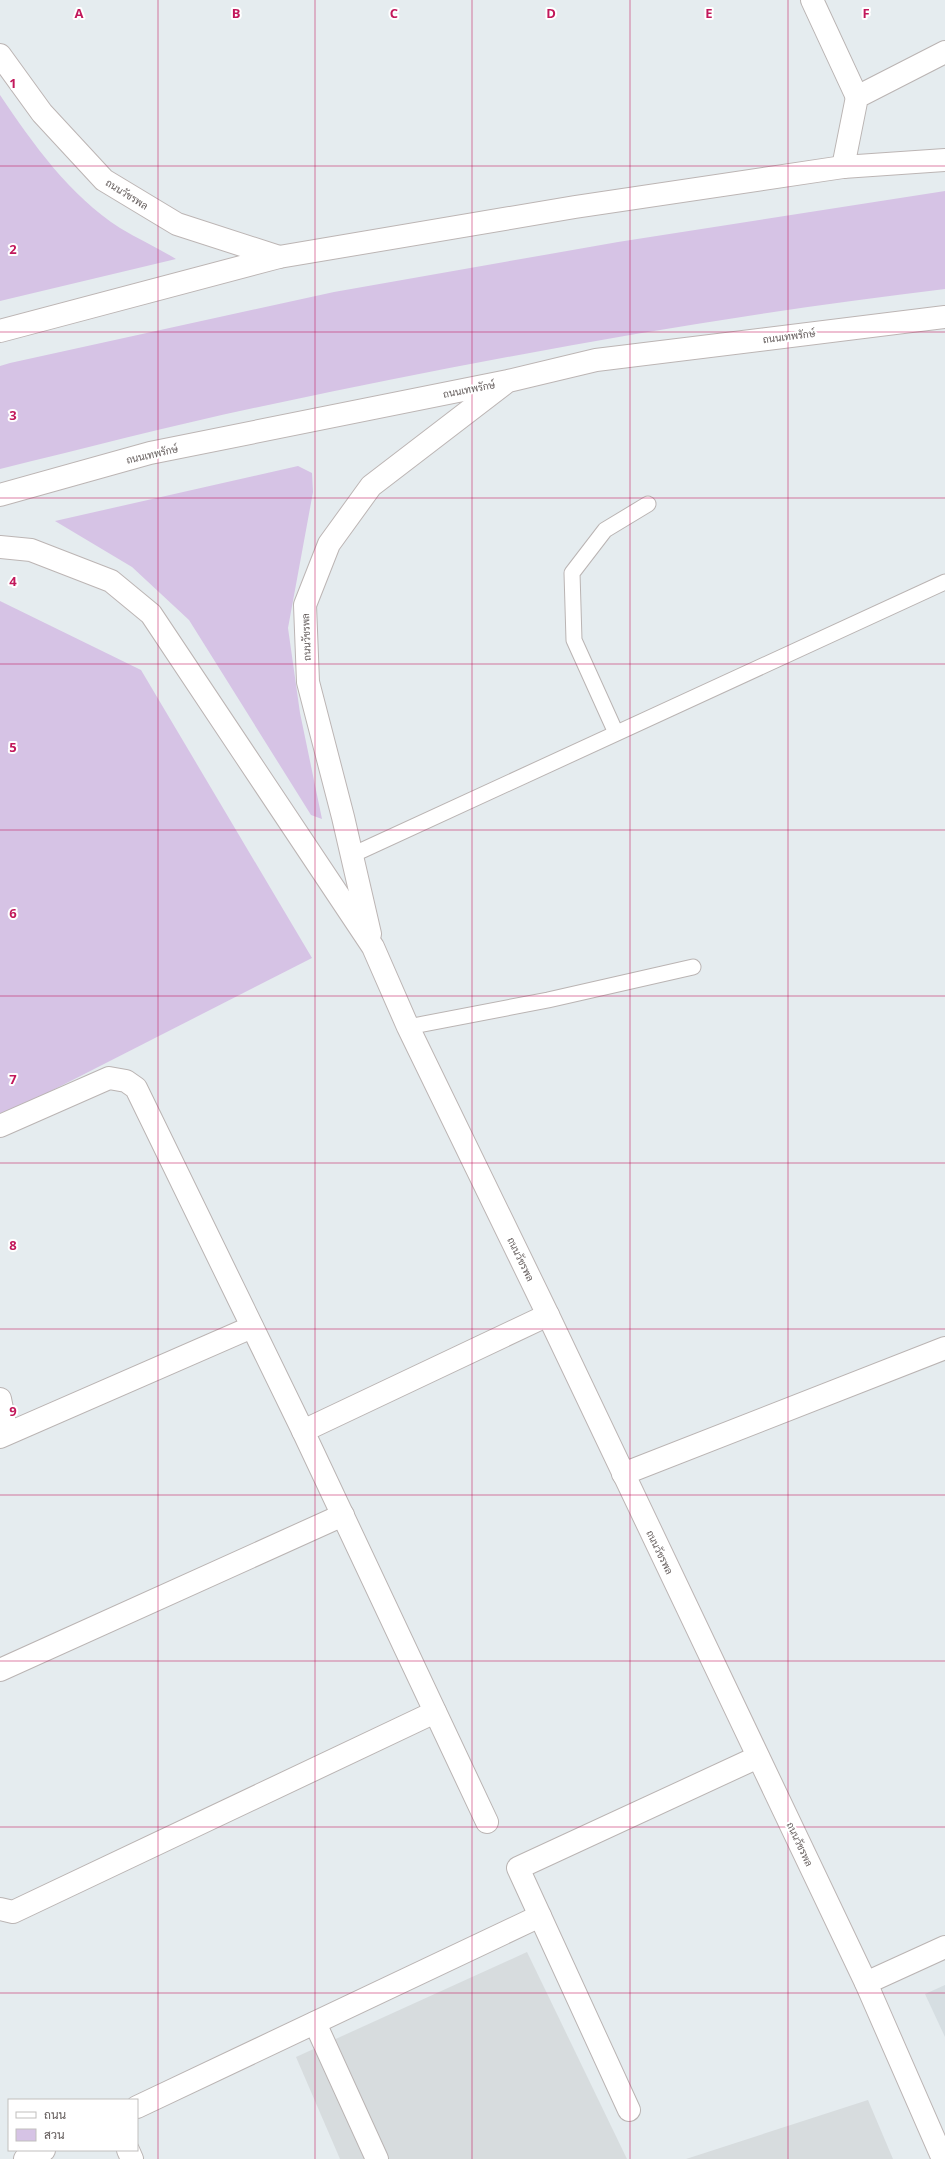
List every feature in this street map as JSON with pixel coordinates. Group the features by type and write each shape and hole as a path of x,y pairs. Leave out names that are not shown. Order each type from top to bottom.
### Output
{"street":[{"path":"812,0 857,98 843,166"},
{"path":"857,98 945,52"},
{"name":"ถนนวัชรพล","path":"0,54 42,113 104,180 177,224 279,257"},
{"path":"0,331 279,257 575,207 843,166 945,160"},
{"name":"ถนนเทพรักษ์","path":"0,495 150,453 508,381 596,360 945,317"},
{"name":"ถนนวัชรพล","path":"373,947 352,855 308,682 305,605 329,544 371,486 508,381"},
{"name":"ถนนวัชรพล","path":"0,547 31,550 111,581 151,614 373,947 408,1027 548,1315 866,1983 943,2159"},
{"path":"0,1126 109,1078 126,1080 136,1088 303,1431 487,1822"},
{"path":"303,1431 548,1315"},
{"path":"0,1399 4,1435 252,1327"},
{"path":"624,1474 945,1348"},
{"path":"0,1670 343,1515"},
{"path":"0,1909 13,1912 435,1712"},
{"path":"629,2110 518,1868 758,1757"},
{"path":"138,2107 540,1916"},
{"path":"866,1983 945,1947"},
{"path":"315,2023 377,2159"},
{"path":"25,2159 42,2151"}],"lane":[{"path":"616,733 574,640 572,573 605,530 648,504"},
{"path":"352,855 945,582"},
{"path":"408,1027 548,1000 693,967"}],"shaded area":[{"path":"527,1952 627,2159 340,2159 296,2057"},
{"path":"945,1985 945,2037 925,1994"},
{"path":"868,2100 893,2159 686,2159"}],"green space":[{"path":"0,95 39,150 85,201 120,228 176,259 0,301"},
{"path":"945,191 945,289 692,325 440,370 239,411 0,469 0,366 10,363 334,292 618,242"},
{"path":"298,466 312,473 313,492 288,628 300,713 322,819 311,815 189,620 132,567 55,521"},
{"path":"0,601 141,670 312,958 0,1117"}]}
